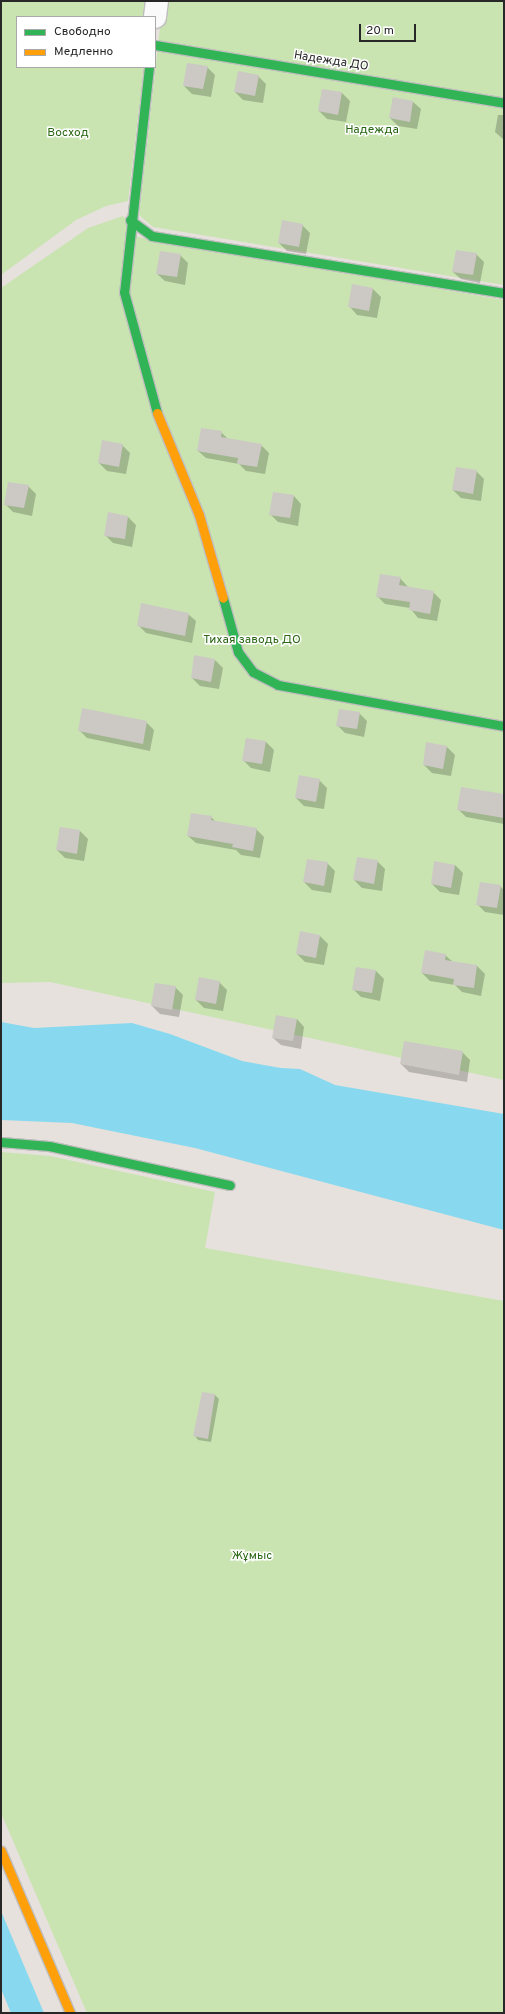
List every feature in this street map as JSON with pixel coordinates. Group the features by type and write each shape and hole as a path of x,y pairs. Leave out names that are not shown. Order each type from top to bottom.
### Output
{"street":[{"path":"155,16 157,1"},
{"name":"Надежда ДО","path":"156,45 504,103"},
{"path":"149,68 130,220 124,292 153,402 199,515 238,652 253,672 278,685 504,726"},
{"path":"130,220 152,236 504,293"},
{"path":"1,1142 49,1146 230,1185"},
{"path":"1,1851 70,2013"}],"green space":[{"name":"Восход","path":"1,1 152,1 150,16 16,16 16,68 144,68 128,201 106,206 76,220 1,275"},
{"name":"Надежда","path":"163,1 504,1 504,285 153,227 139,215"},
{"name":"Тихая заводь ДО","path":"123,216 138,237 504,300 504,1080 50,982 1,983 1,288 88,228"},
{"name":"Жұмыс","path":"1,1152 50,1156 215,1192 205,1248 504,1301 504,2013 87,2013 1,1813"}],"water":[{"path":"1,1022 34,1028 132,1023 170,1034 242,1061 281,1068 300,1069 335,1085 504,1114 504,1230 195,1148 72,1123 1,1120"},
{"path":"1,1911 44,2013 11,2013 1,1989"}],"building":[{"path":"187,63 208,66 203,89 183,86"},
{"path":"238,71 259,75 255,96 234,92"},
{"path":"322,89 342,92 338,115 318,111"},
{"path":"393,97 413,101 410,122 389,118"},
{"path":"282,220 303,224 299,247 278,243"},
{"path":"456,250 477,253 473,275 452,272"},
{"path":"160,251 181,254 177,277 156,274"},
{"path":"352,284 373,288 369,311 348,307"},
{"path":"201,428 222,431 221,437 262,444 257,467 237,464 238,458 197,451"},
{"path":"102,440 123,444 119,467 98,463"},
{"path":"456,467 477,470 473,494 452,490"},
{"path":"8,482 29,485 24,508 4,505"},
{"path":"273,492 294,495 290,518 269,515"},
{"path":"108,512 128,516 125,539 104,536"},
{"path":"380,574 401,577 399,585 434,591 430,614 409,610 410,602 376,597"},
{"path":"141,603 189,613 185,636 137,626"},
{"path":"194,655 215,659 211,682 191,678"},
{"path":"82,708 147,721 143,744 78,731"},
{"path":"339,709 360,712 357,729 336,726"},
{"path":"246,738 266,741 262,764 242,761"},
{"path":"426,742 447,746 443,769 423,765"},
{"path":"299,775 320,779 316,802 295,798"},
{"path":"461,787 504,794 504,818 457,810"},
{"path":"191,813 212,816 211,820 257,828 253,851 232,847 233,844 187,836"},
{"path":"60,827 80,830 77,854 56,850"},
{"path":"357,857 378,860 374,884 353,880"},
{"path":"307,859 328,862 324,886 303,882"},
{"path":"434,861 455,865 451,888 431,884"},
{"path":"480,882 501,885 497,908 476,905"},
{"path":"300,931 320,935 316,958 296,954"},
{"path":"425,950 446,954 445,960 477,965 474,988 453,985 454,979 421,973"},
{"path":"356,967 376,970 372,993 352,990"},
{"path":"199,977 220,981 216,1004 195,1000"},
{"path":"155,983 176,986 172,1010 151,1006"},
{"path":"276,1015 297,1019 293,1041 272,1038"},
{"path":"404,1041 463,1051 459,1075 400,1064"},
{"path":"202,1392 215,1394 208,1439 193,1436"}],"traffic: fast":[{"path":"156,45 504,103"},
{"path":"149,68 124,292 157,413"},
{"path":"130,220 152,236 504,293"},
{"path":"223,598 238,652 253,672 278,685 504,726"},
{"path":"1,1142 49,1146 230,1185"}],"traffic: slow":[{"path":"157,413 199,515 223,598"},
{"path":"1,1851 70,2013"}]}
